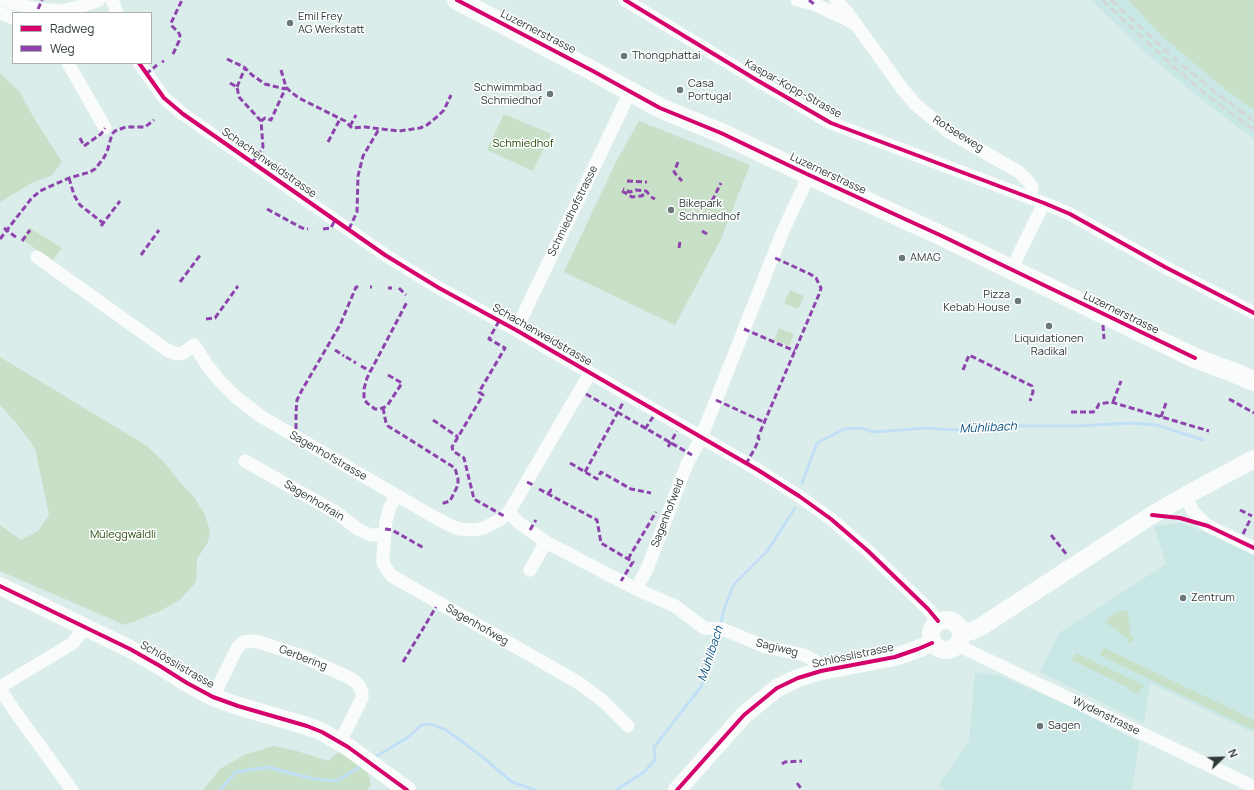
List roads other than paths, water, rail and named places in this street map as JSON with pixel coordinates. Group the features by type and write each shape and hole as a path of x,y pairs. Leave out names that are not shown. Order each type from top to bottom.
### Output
{"main road":[{"name":"Luzernerstrasse","path":"457,0 660,108 722,133 942,236 1195,358"},
{"path":"1195,358 1254,381"},
{"path":"1195,358 1229,381 1254,394"},
{"path":"959,639 959,627 955,622 950,620 944,619 938,621 930,633 932,643 936,647 947,650 959,639 982,626 1152,516 1185,496 1254,459"},
{"name":"Schlösslistrasse","path":"0,586 130,649 187,683 214,697 322,732 340,742 407,790"},
{"name":"Schlösslistrasse","path":"677,790 744,715 777,688 798,678 821,671 895,657 932,643"}],"street":[{"path":"4,0 38,9 61,11 79,8 99,0"},
{"path":"112,0 117,12"},
{"name":"Kaspar-Kopp-Strasse","path":"625,0 831,123 1070,214 1165,267 1254,313"},
{"name":"Rotseeweg","path":"797,0 814,4 856,25"},
{"name":"Rotseeweg","path":"836,0 915,104 949,132 1019,172 1032,187 1030,198"},
{"path":"0,13 12,18"},
{"path":"69,64 105,128"},
{"name":"Schachenweidstrasse","path":"140,64 164,98 189,119 385,255 439,288 516,330 799,496 831,519 868,551 928,609 938,621"},
{"name":"Schmiedhofstrasse","path":"516,330 630,92"},
{"path":"700,438 783,231 809,175"},
{"path":"1011,270 1044,203"},
{"name":"Sagenhofstrasse","path":"37,257 167,350 176,354 183,353 194,345 219,380 237,398 262,417 396,496 447,524 466,530 490,526 509,512 590,373"},
{"name":"Sagenhofweid","path":"636,588 647,569 687,464 700,438"},
{"name":"Sagenhofrain","path":"245,461 337,513 358,529 370,534 385,535"},
{"name":"Sagenhofweg","path":"396,496 390,507 386,521 385,535 384,563 392,576 579,683 603,701 628,726"},
{"path":"1185,496 1193,511 1208,526 1254,548"},
{"path":"509,512 518,522 546,542 636,588"},
{"path":"530,570 546,542"},
{"name":"Sagiweg","path":"636,588 675,606 704,628 722,629 766,647 804,655 814,660 821,671"},
{"path":"72,790 16,713 0,688 73,643 85,627"},
{"name":"Wydenstrasse","path":"959,639 1254,787"},
{"name":"Gerbering","path":"214,697 237,648 243,642 259,642 299,655 348,677 356,682 362,692 362,698 340,742"}],"waterway":[{"name":"Mühlibach","path":"802,483 817,443 844,429 861,428 873,432 926,428 958,430 988,426 1077,426 1131,423 1157,425 1203,440"},
{"name":"Mühlibach","path":"720,626 724,609 734,584 768,550 795,508"},
{"name":"Mühlibach","path":"616,790 644,772 655,760 654,747 701,687 712,656 718,631"},
{"name":"Mühlibach","path":"377,756 410,736 421,725 431,724 446,730 480,755 512,782 535,790"},
{"name":"Mühlibach","path":"220,790 236,772 267,767 314,779 337,781 359,767"}],"railway":[{"path":"1102,0 1173,66 1208,96 1254,130"},
{"path":"1111,0 1178,62 1254,121"}],"place":[{"name":"Emil Frey AG Werkstatt","path":"290,23"},
{"name":"Thongphattai","path":"624,56"},
{"name":"Casa Portugal","path":"680,90"},
{"name":"Schwimmbad Schmiedhof","path":"550,94"},
{"name":"Bikepark Schmiedhof","path":"671,210"},
{"name":"AMAG","path":"902,258"},
{"name":"Pizza Kebab House","path":"1018,301"},
{"name":"Liquidationen Radikal","path":"1049,326"},
{"name":"Zentrum","path":"1183,598"},
{"name":"Sagen","path":"1040,726"}],"park label":[{"name":"Schmiedhof","path":"523,144"},
{"name":"Müleggwäldli","path":"123,535"}]}
